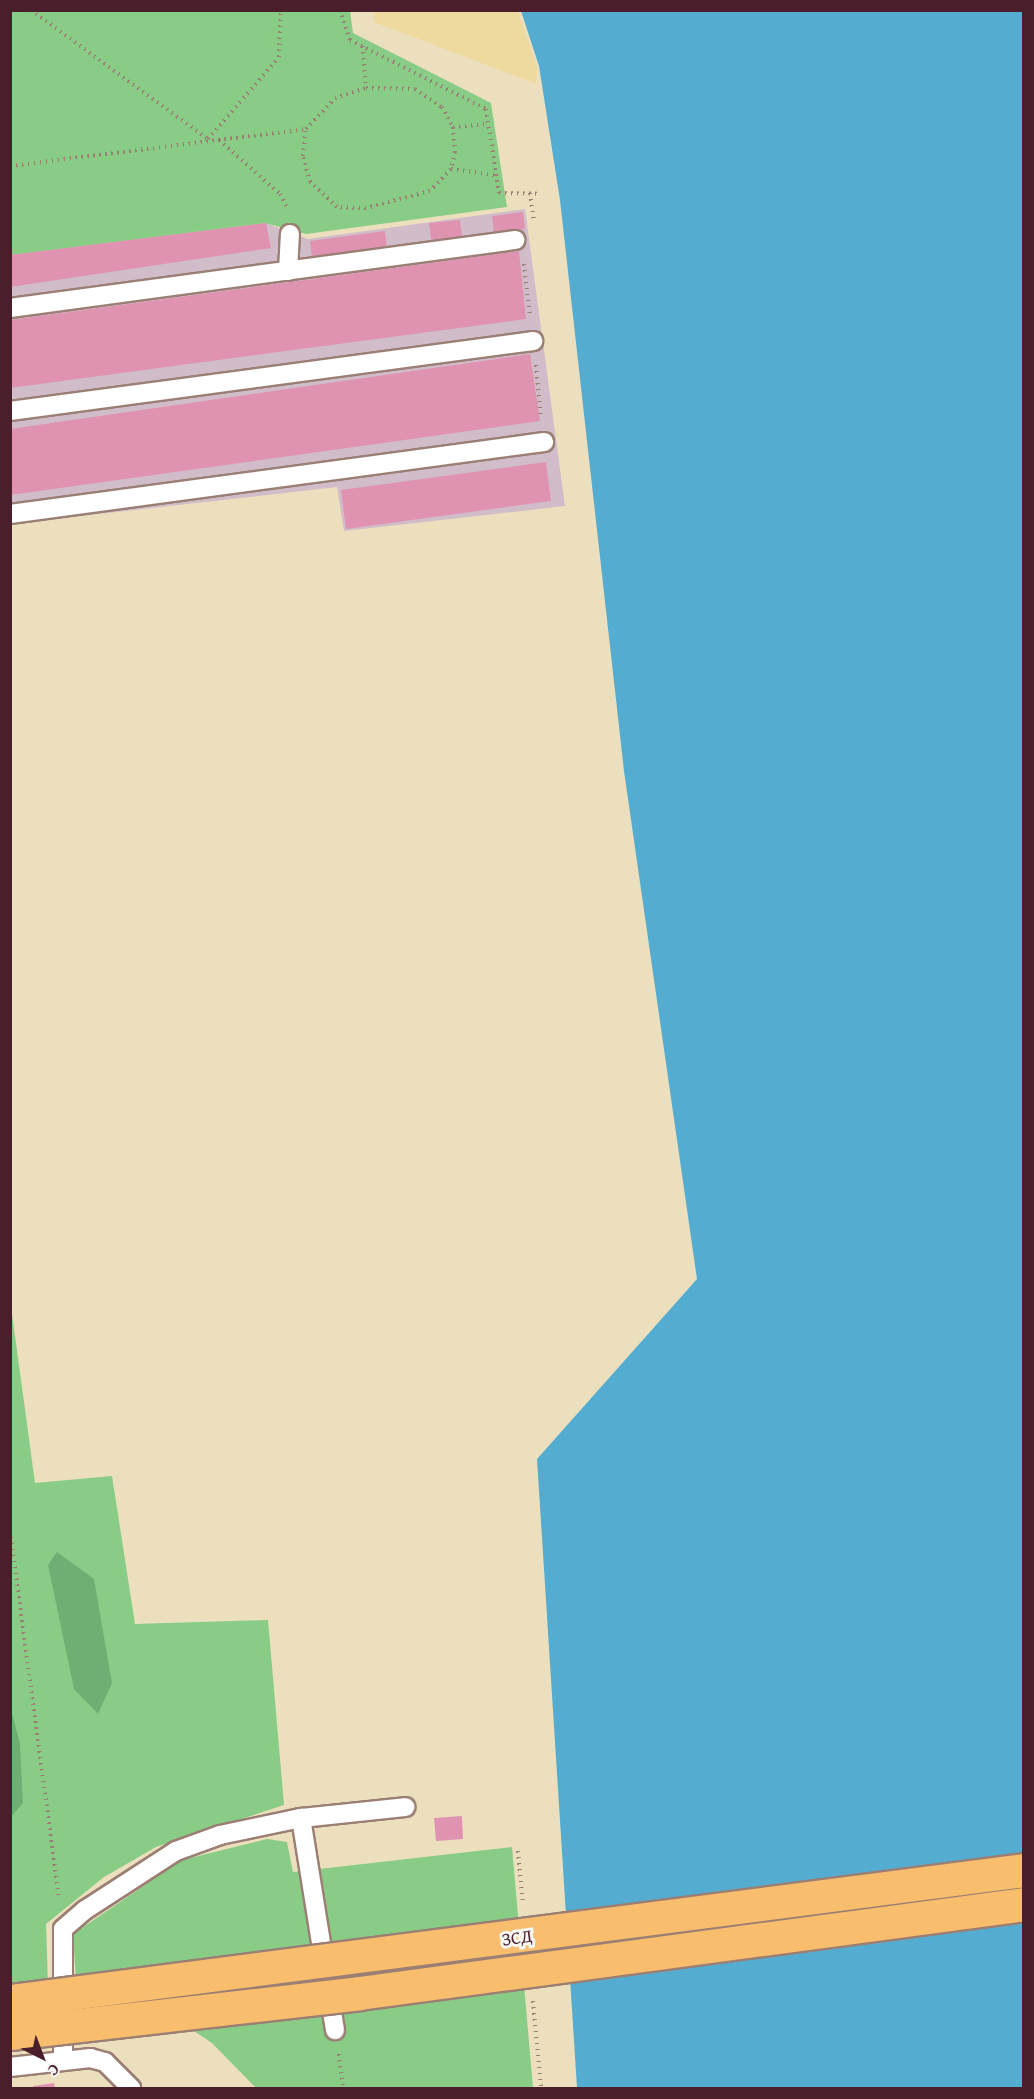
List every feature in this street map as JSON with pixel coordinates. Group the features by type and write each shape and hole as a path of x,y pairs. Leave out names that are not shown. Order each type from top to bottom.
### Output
{"highway":[{"name":"ЗСД","path":"10,2001 1023,1870"},
{"name":"ЗСД","path":"10,2033 359,1993 1023,1904"}],"lane":[{"path":"288,271 289,228"},
{"path":"10,308 515,240"},
{"path":"10,411 533,340"},
{"path":"10,514 544,442"},
{"path":"63,2059 63,1929 176,1851 301,1818 405,1808"},
{"path":"301,1818 335,2030"},
{"path":"10,2067 63,2059 105,2062 131,2088"}],"path":[{"path":"31,10 208,139"},
{"path":"208,139 279,57 281,10"},
{"path":"340,10 350,40 486,109 499,194 538,194"},
{"path":"363,46 366,88"},
{"path":"366,88 415,89 442,107 453,127 451,169 430,191 366,208 337,207 310,182 303,156 306,129 335,98 366,88"},
{"path":"453,127 489,124"},
{"path":"10,166 208,139 219,140 306,129"},
{"path":"219,140 280,194 288,205 289,228"},
{"path":"451,169 495,175"},
{"path":"10,1531 63,1929"},
{"path":"335,2030 344,2088"}],"shaded area":[{"path":"525,209 565,506 344,531 337,487 11,524 10,255 266,223 308,239"}],"green space":[{"path":"10,11 350,11 353,33 491,103 507,207 306,234 265,223 11,255"},
{"path":"10,1299 35,1483 112,1476 135,1624 268,1620 284,1805 156,1847 104,1877 46,1924 50,2045 10,2049"},
{"path":"57,1552 94,1579 112,1683 98,1714 74,1689 48,1565"},
{"path":"10,1706 20,1743 23,1803 11,1817"},
{"path":"267,1839 287,1842 293,1872 512,1847 533,2088 256,2088 212,2043 182,2023 78,2012 73,1934 182,1860"}],"sand":[{"path":"373,11 518,11 537,67 536,84 374,22"}],"water":[{"path":"521,11 1023,11 1023,2088 577,2088 537,1459 697,1279 624,771 560,200 539,66"}],"building":[{"path":"523,212 525,229 494,232 492,216"},
{"path":"460,220 462,236 431,240 429,223"},
{"path":"266,223 271,248 10,287 10,255"},
{"path":"385,231 387,247 312,257 310,241"},
{"path":"519,251 526,319 10,388 10,320"},
{"path":"530,354 540,421 10,495 10,429"},
{"path":"546,462 551,501 346,529 341,490"},
{"path":"462,1816 463,1839 436,1841 434,1818"},
{"path":"54,2083 55,2088 33,2088 33,2086"}]}
